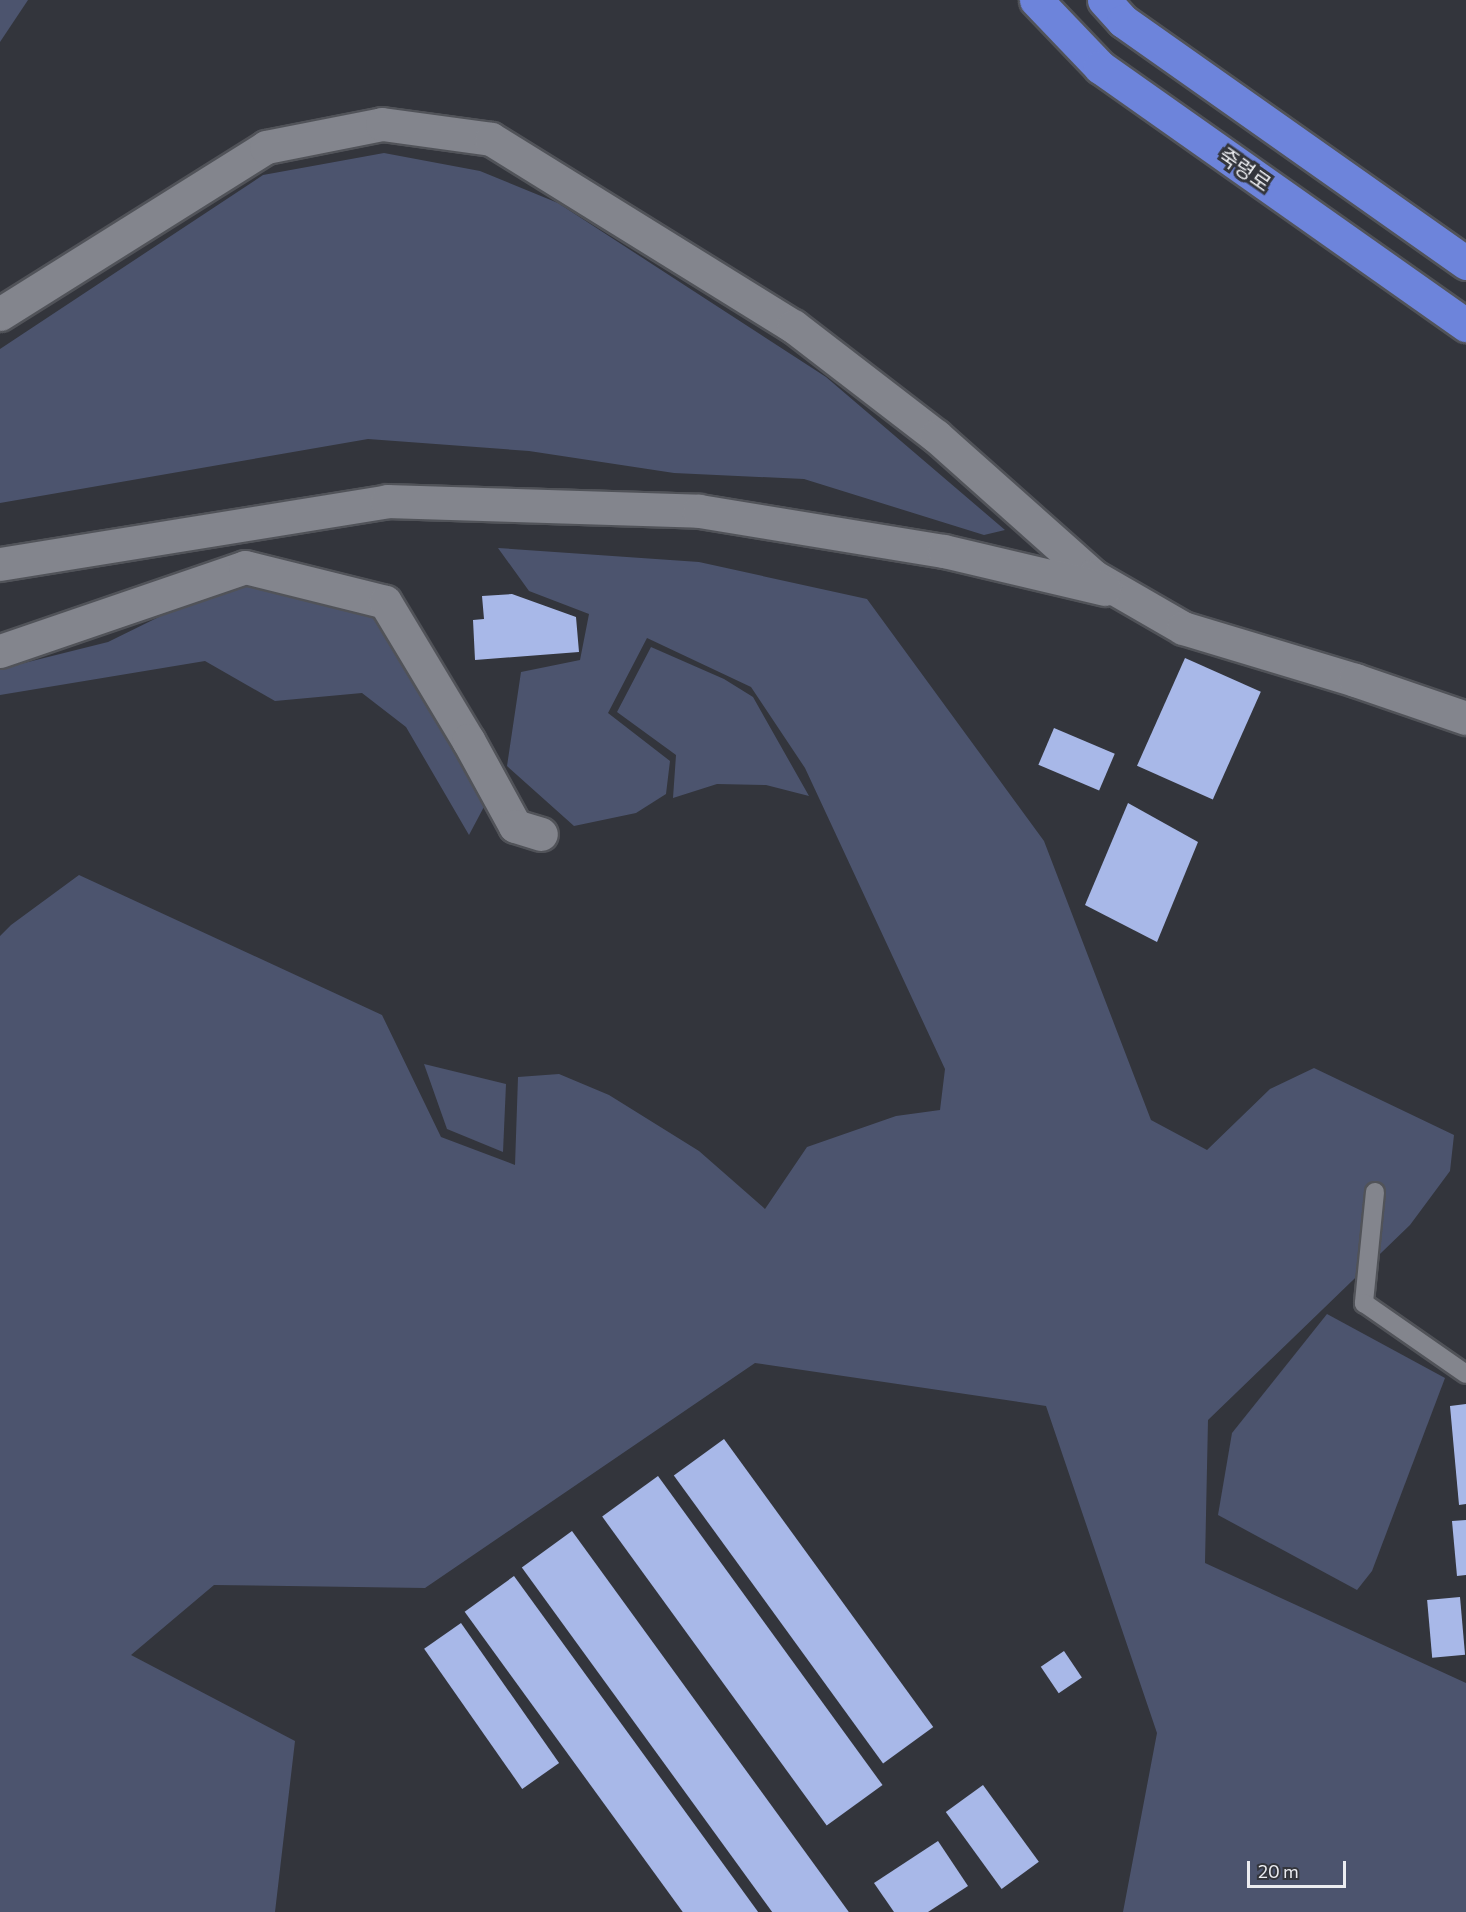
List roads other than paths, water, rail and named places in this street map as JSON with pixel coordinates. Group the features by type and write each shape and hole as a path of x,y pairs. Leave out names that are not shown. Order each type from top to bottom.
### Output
{"highway":[{"name":"죽령로","path":"1036,0 1100,67 1466,325"},
{"path":"1104,0 1124,21 1466,263"}],"street":[{"path":"0,314 266,147 381,124 491,139 793,326 936,436 1094,576 1124,594 1184,628 1355,680 1466,718"},
{"path":"0,564 398,501 699,511 944,551 1124,594"},
{"path":"0,651 245,567 384,602 468,740 515,826 541,834"}],"lane":[{"path":"1375,1192 1364,1304 1466,1374"}]}
